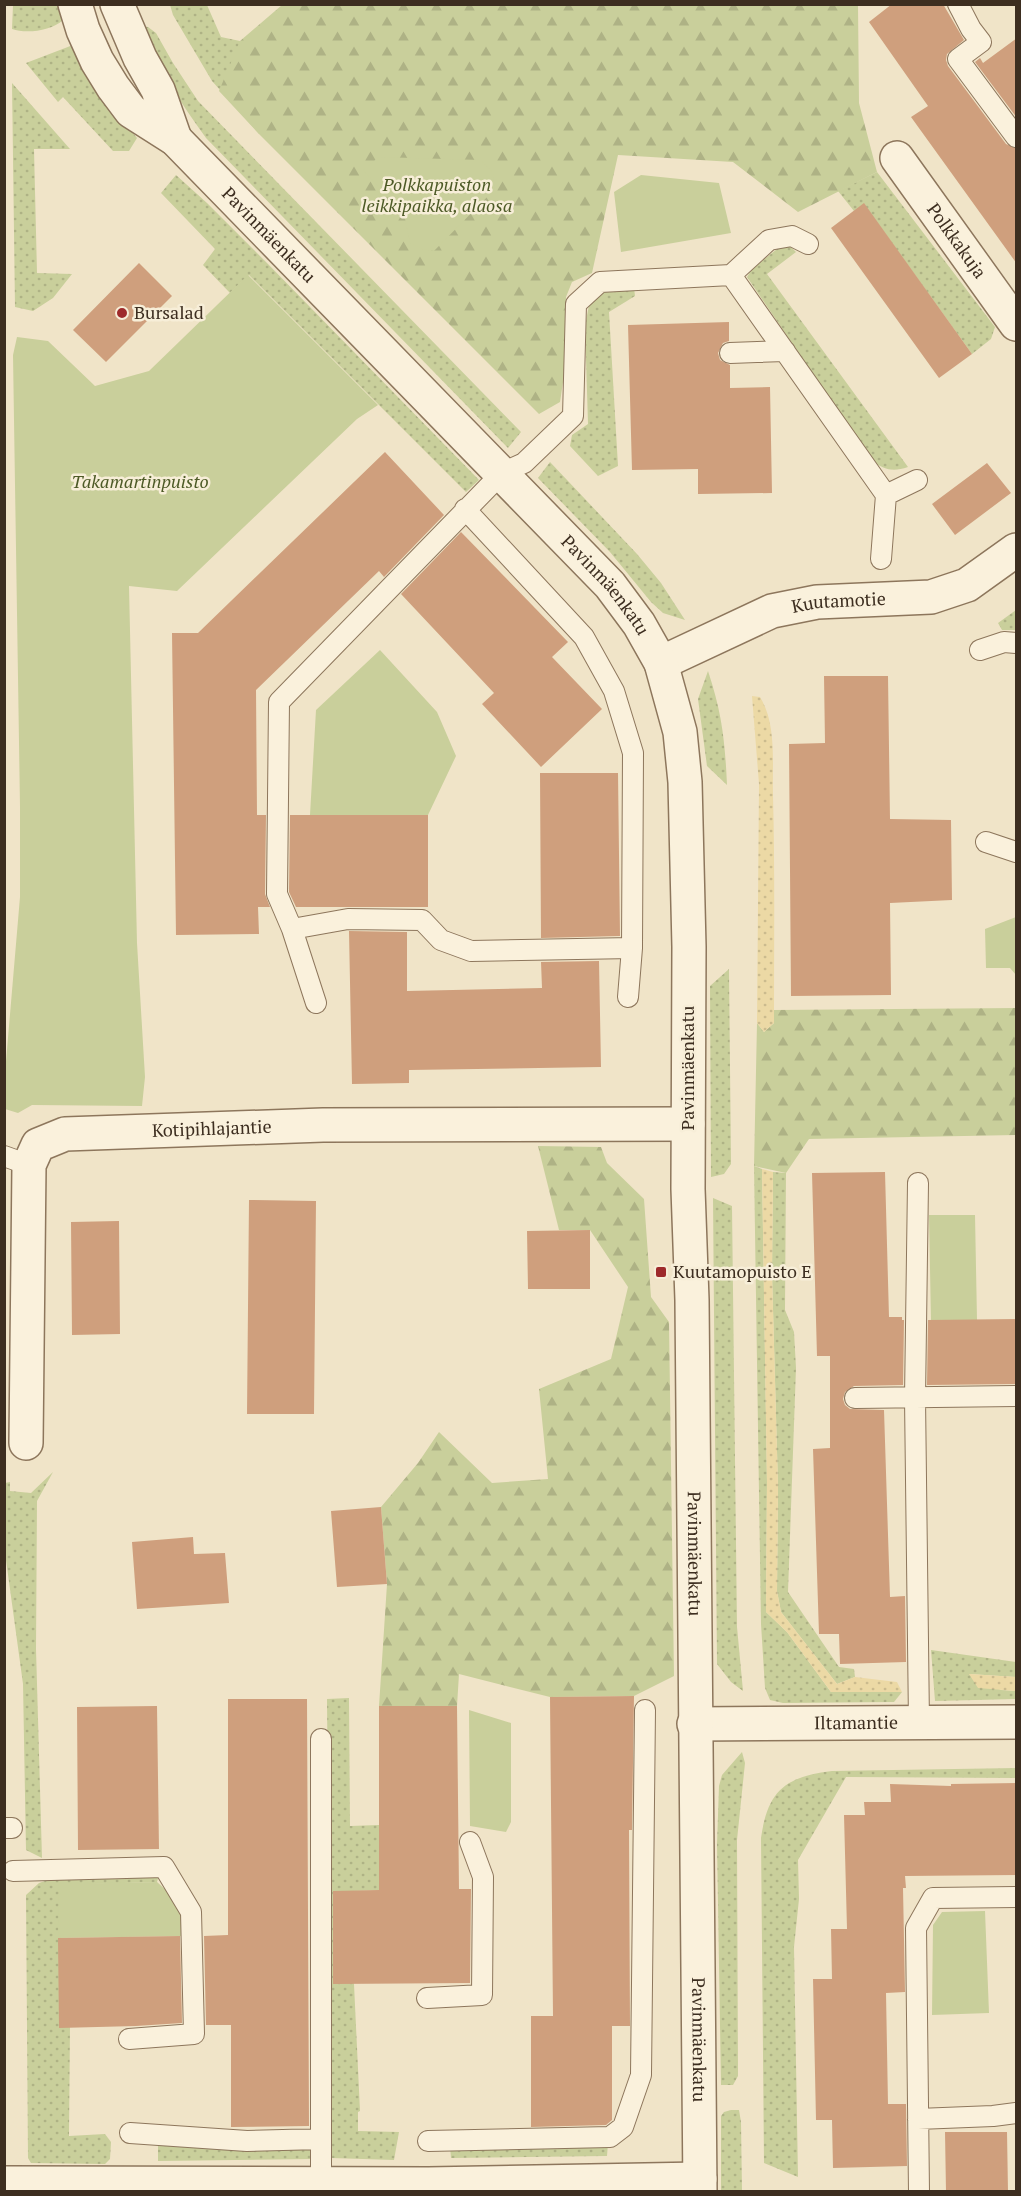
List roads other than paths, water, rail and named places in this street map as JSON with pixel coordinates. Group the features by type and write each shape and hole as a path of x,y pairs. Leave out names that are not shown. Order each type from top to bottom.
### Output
{"street":[{"name":"Pavinmäenkatu","path":"75,4 82,30 97,61 131,111 175,139 610,585 639,624 661,663 680,732 685,782 689,947 688,1124 692,1312 700,2185"},
{"name":"Pavinmäenkatu","path":"117,4 140,58 158,90 175,139"},
{"name":"Polkkakuja","path":"897,158 1015,318"},
{"name":"Kuutamotie","path":"661,663 772,611 817,602 931,597 968,585 1017,550"},
{"name":"Kotipihlajantie","path":"26,1443 17,1160 38,1145 65,1134 323,1125 688,1124"},
{"name":"Iltamantie","path":"694,1724 1017,1722"},
{"path":"4,2183 700,2185"}],"lane":[{"path":"958,4 981,42 958,58 1017,137"},
{"path":"316,1003 292,929 277,894 279,702 502,473 524,463 573,416 576,304 600,282 730,275 769,240 792,236 808,244"},
{"path":"730,275 886,495 881,559"},
{"path":"730,353 785,351"},
{"path":"886,495 917,480"},
{"path":"465,509 585,637 614,691 633,753 632,948 628,997"},
{"path":"980,650 1004,642 1017,643"},
{"path":"986,842 1017,852"},
{"path":"292,929 348,919 422,920 441,940 471,951 632,948"},
{"path":"918,1183 915,1398 919,1724"},
{"path":"855,1398 1017,1396"},
{"path":"428,2141 610,2137 622,2127 641,2074 645,1710"},
{"path":"321,1740 321,2184"},
{"path":"427,1998 482,1995 483,1877 470,1842"},
{"path":"13,1871 165,1867 190,1912 194,2034 129,2038"},
{"path":"919,2192 916,1928 933,1899 1017,1897"},
{"path":"918,2119 1017,2113"},
{"path":"130,2133 247,2141 321,2139"}],"place":[{"name":"Bursalad","path":"122,313"},
{"name":"Kuutamopuisto E","path":"661,1272"}],"park label":[{"name":"Polkkapuiston leikkipaikka, alaosa","path":"437,195"},
{"name":"Takamartinpuisto","path":"140,482"}]}
